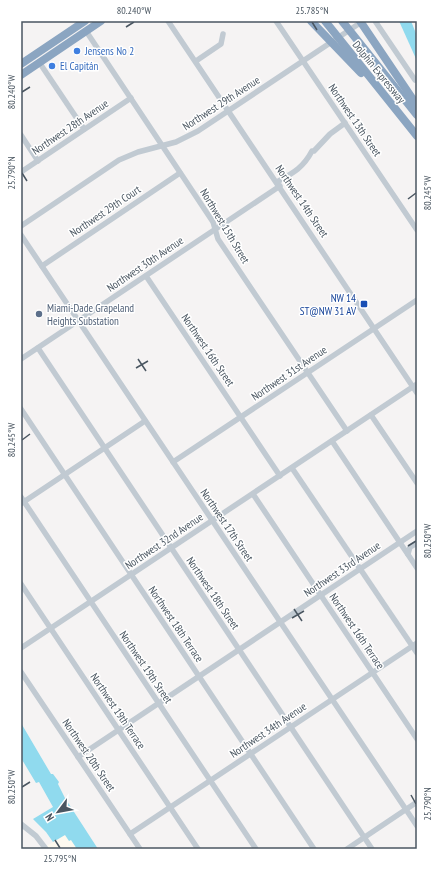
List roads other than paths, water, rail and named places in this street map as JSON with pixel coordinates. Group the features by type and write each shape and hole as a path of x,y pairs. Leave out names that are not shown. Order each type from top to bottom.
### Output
{"highway":[{"path":"21,64 86,21"},
{"path":"21,75 101,21"},
{"path":"311,21 322,33 343,50"},
{"name":"Dolphin Expressway","path":"342,21 417,115"},
{"name":"Dolphin Expressway","path":"327,24 343,50 387,99 417,136"},
{"path":"363,24 414,101 417,111"},
{"path":"39,62 43,50"},
{"path":"28,70 30,58"}],"street":[{"name":"Northwest 14th Street","path":"168,21 415,385 417,393"},
{"name":"Northwest 13th Street","path":"276,21 417,230"},
{"path":"375,21 414,80"},
{"name":"Northwest 29th Avenue","path":"21,226 120,160 138,152 176,142 190,135 229,111 303,61 363,24"},
{"name":"Northwest 15th Street","path":"86,31 213,222 218,239 347,431"},
{"path":"196,61 221,44 224,34"},
{"path":"39,62 84,130"},
{"name":"Northwest 28th Avenue","path":"21,172 131,98"},
{"name":"Northwest 30th Avenue","path":"21,359 215,229 301,168 312,151 314,151 330,134 345,123"},
{"path":"21,135 38,161"},
{"name":"Northwest 29th Court","path":"42,266 180,172"},
{"name":"Northwest 17th Street","path":"21,235 417,826"},
{"name":"Northwest 16th Street","path":"146,276 280,476"},
{"name":"Northwest 31st Avenue","path":"173,462 417,300"},
{"name":"Northwest 18th Street","path":"38,348 372,849"},
{"name":"Northwest 32nd Avenue","path":"21,648 415,385"},
{"name":"Northwest 18th Terrace","path":"21,409 314,849"},
{"path":"371,415 417,482"},
{"path":"22,500 65,474 145,421"},
{"path":"332,441 417,568"},
{"path":"292,468 360,569 415,644 417,653"},
{"name":"Northwest 16th Terrace","path":"253,494 417,739"},
{"name":"Northwest 19th Street","path":"22,500 256,849"},
{"name":"Northwest 33rd Avenue","path":"78,757 360,569 417,533"},
{"path":"408,554 410,547 417,543"},
{"name":"Northwest 19th Terrace","path":"21,584 198,849"},
{"name":"Northwest 34th Avenue","path":"130,834 415,644"},
{"name":"Northwest 20th Street","path":"21,672 140,849"},
{"path":"347,849 417,802"},
{"path":"21,824 36,836 46,849"}],"water":[{"path":"399,21 411,21 417,36 417,61"},
{"path":"21,723 51,774 53,774 59,782 58,784 65,798 98,849 77,849 71,840 69,841 65,835 53,842 46,832 33,819 53,807 39,782 36,783 21,758"}],"place":[{"name":"Jensens No 2","path":"77,51"},
{"name":"El Capitán","path":"52,66"},
{"name":"NW 14 ST@NW 31 AV","path":"364,304"},
{"name":"Miami-Dade Grapeland Heights Substation","path":"39,314"}]}
